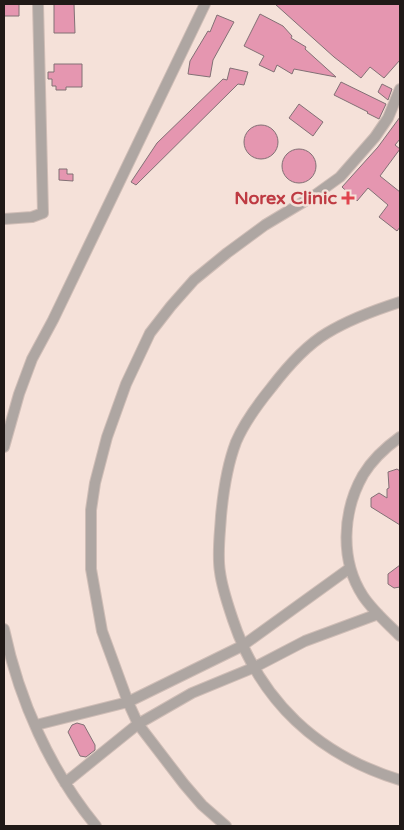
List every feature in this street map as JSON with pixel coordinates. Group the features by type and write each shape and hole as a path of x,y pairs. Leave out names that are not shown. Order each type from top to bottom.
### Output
{"street":[{"path":"4,219 32,217 43,213 38,4"},
{"path":"4,447 19,394 32,359 53,320 205,4"},
{"path":"226,826 202,805 138,724 102,631 91,569 91,510 107,436 126,384 150,333 171,306 194,280 227,253 265,225 315,195 340,177 375,138 388,118 400,89"},
{"path":"400,302 375,310 326,333 290,363 258,404 236,442 223,494 219,540 220,572 228,605 242,646 265,687 306,730 332,750 376,773 400,780"},
{"path":"400,437 388,446 363,476 349,508 346,534 350,568 363,596 400,636"},
{"path":"36,725 128,702 242,646 350,568"},
{"path":"65,783 138,724 192,693 255,667 305,641 378,614"},
{"path":"4,629 24,700 44,745 79,806 96,826"}],"building":[{"path":"4,4 19,4 19,16 4,16"},
{"path":"54,4 74,4 75,33 54,33"},
{"path":"275,4 400,4 400,60 384,78 370,67 361,78 334,57"},
{"path":"260,14 283,26 292,36 291,38 306,47 305,49 336,77 294,69 292,74 277,65 274,72 259,65 264,56 244,46"},
{"path":"217,15 234,22 213,60 210,77 188,74 190,61 208,31 210,32"},
{"path":"54,64 82,64 82,87 66,87 66,90 56,90 56,86 52,86 52,79 48,79 48,72 54,72"},
{"path":"230,68 248,72 244,85 238,84 136,185 131,182 157,143 223,79 227,80"},
{"path":"341,82 386,104 379,119 334,95"},
{"path":"382,84 392,89 388,100 378,92"},
{"path":"299,104 323,122 313,136 289,118"},
{"path":"400,117 400,139 395,145 400,149 380,176 400,192 400,227 397,231 379,217 388,205 368,188 357,201 342,187 378,147"},
{"path":"261,125 268,126 273,130 277,135 277,149 273,154 268,158 261,159 254,158 249,154 245,149 244,142 245,135 249,130 254,126"},
{"path":"299,149 306,150 311,154 315,159 315,173 311,178 306,182 299,183 292,182 287,178 283,173 282,166 283,159 287,154 292,150"},
{"path":"59,169 67,169 67,174 73,174 73,181 59,180"},
{"path":"397,469 400,471 400,525 371,507 371,498 379,493 387,498 387,489 389,488 388,472"},
{"path":"400,565 400,587 394,588 388,584 388,574"},
{"path":"77,723 84,725 95,745 95,750 86,757 80,756 68,732 72,725"}],"place":[{"name":"Norex Clinic","path":"348,198"}]}
